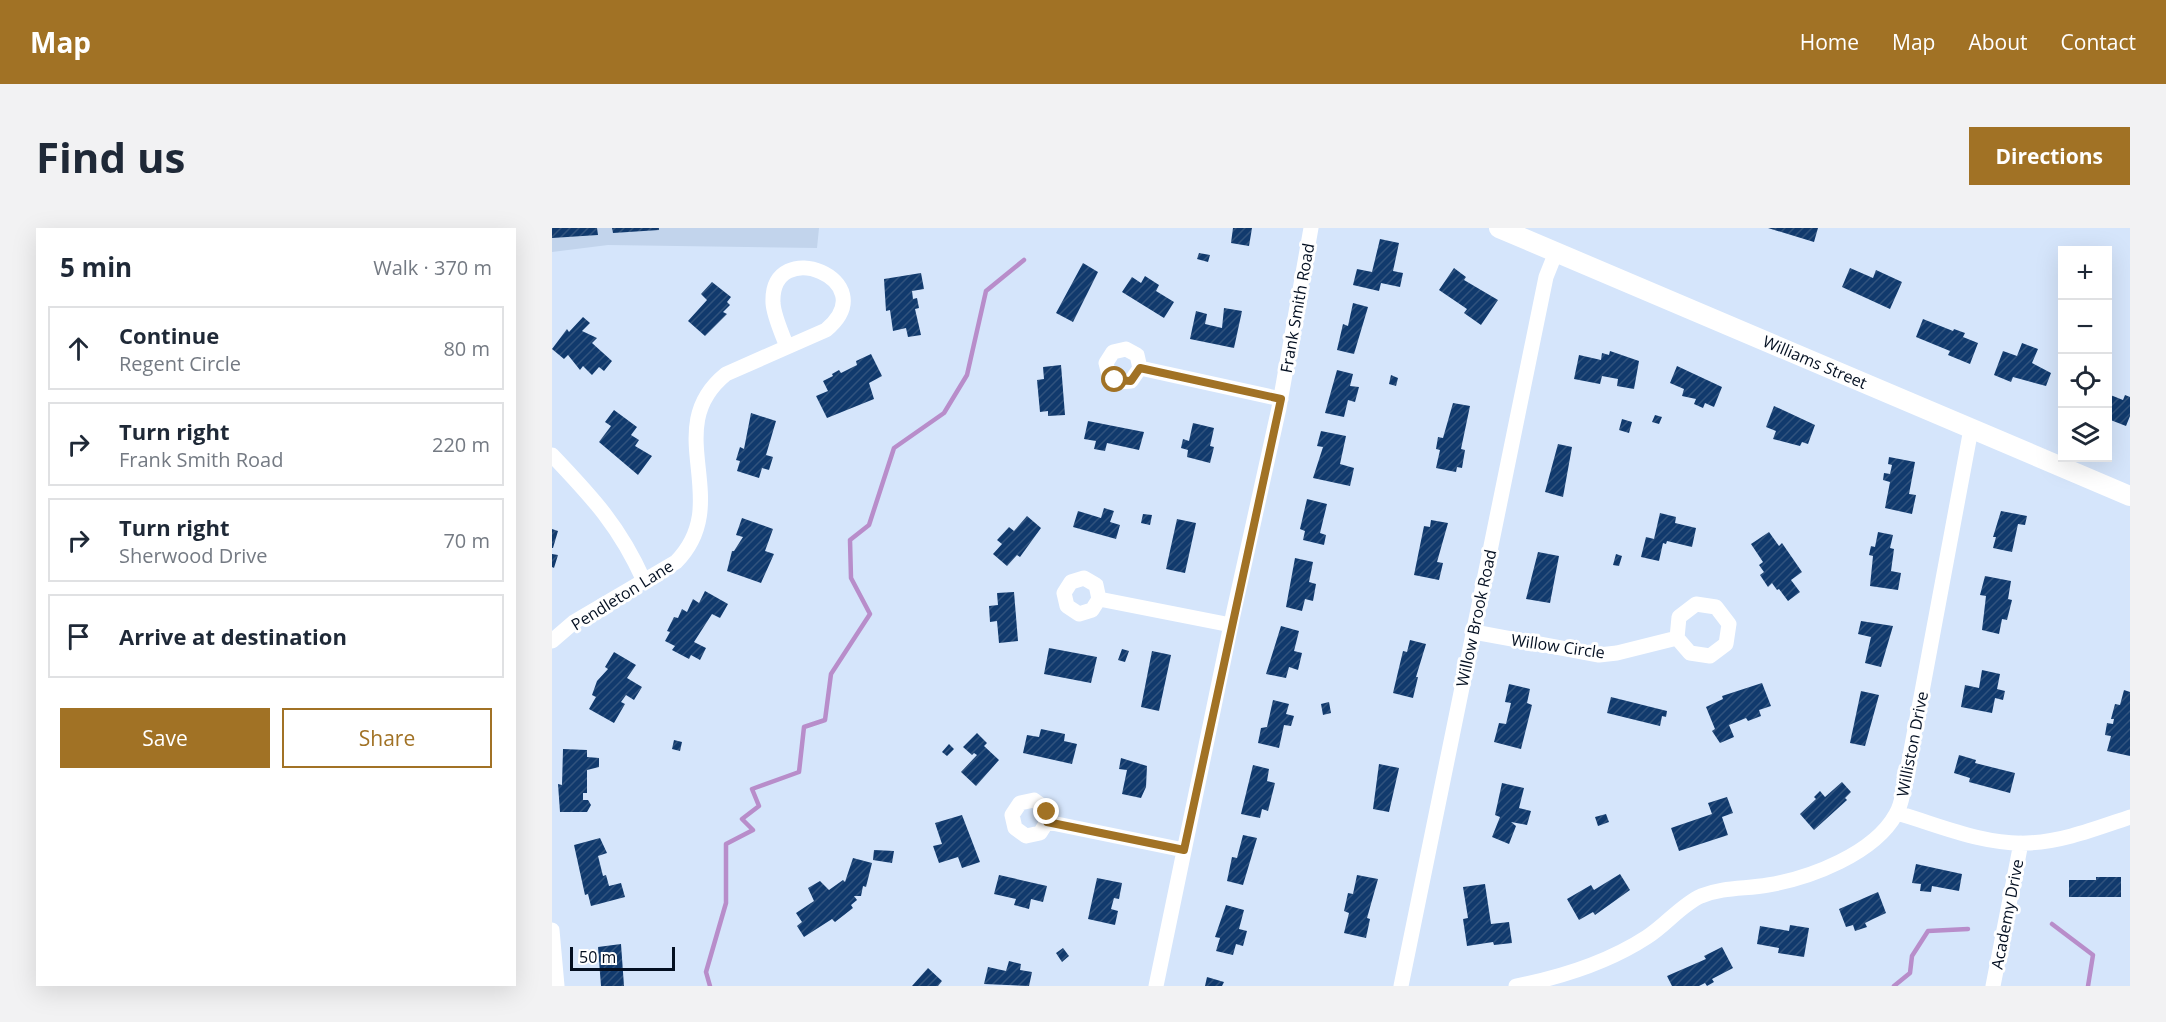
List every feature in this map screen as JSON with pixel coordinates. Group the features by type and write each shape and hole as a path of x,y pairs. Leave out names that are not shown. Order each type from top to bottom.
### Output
{"main road":[{"name":"Williams Street","path":"1500,228 1528,234 1556,252 2130,496"}],"street":[{"name":"Frank Smith Road","path":"1156,986 1231,625 1281,399 1311,228"},
{"name":"Willow Brook Road","path":"1401,986 1546,277 1556,252"},
{"name":"Pendleton Lane","path":"552,641 574,622 676,562 686,552 696,533 701,511 695,435 699,412 709,390 726,374 826,330 838,317 841,309 837,283 824,271 816,268 798,268 782,277 777,284 773,302 787,347"},
{"path":"1140,368 1281,399"},
{"name":"Williston Drive","path":"1516,986 1565,974 1616,955 1647,937 1704,895 1722,890 1780,883 1823,869 1872,840 1897,813 1937,616 1971,429"},
{"path":"552,455 606,513 628,546 644,581"},
{"path":"1099,599 1231,625"},
{"name":"Willow Circle","path":"1474,632 1599,655 1617,653 1677,638"},
{"path":"1897,813 1995,841 2021,843 2069,836 2130,817"},
{"path":"1047,822 1184,850"},
{"name":"Academy Drive","path":"1993,986 2021,843"},
{"path":"552,930 557,986"}],"shaded area":[{"path":"552,228 819,228 817,248 608,245 552,252"}],"building":[{"path":"552,228 597,228 598,235 552,238"},
{"path":"612,228 659,228 659,230 613,233"},
{"path":"1233,228 1252,228 1249,246 1231,243"},
{"path":"1768,228 1818,228 1814,242"},
{"path":"1380,239 1399,243 1393,271 1403,273 1400,287 1381,283 1379,291 1353,285 1357,269 1372,272"},
{"path":"1199,253 1210,255 1208,262 1197,259"},
{"path":"1083,263 1098,272 1073,322 1056,313"},
{"path":"1454,268 1466,277 1464,280 1498,300 1481,325 1464,313 1467,309 1439,290"},
{"path":"1850,268 1873,278 1876,270 1902,282 1890,309 1842,287"},
{"path":"921,273 924,289 912,291 913,299 917,298 919,308 915,309 921,335 908,337 906,328 893,331 890,310 886,311 884,279"},
{"path":"1145,276 1159,285 1156,291 1174,302 1164,318 1122,292 1132,277 1141,283"},
{"path":"712,282 731,297 727,302 730,305 723,312 727,314 705,336 688,321 707,300 701,294"},
{"path":"1353,303 1368,307 1354,354 1337,350 1343,324 1348,326"},
{"path":"1224,308 1242,311 1234,348 1190,339 1196,311 1207,314 1205,324 1222,328"},
{"path":"583,317 590,323 582,331 597,338 592,343 612,361 604,371 599,367 592,375 583,366 580,370 568,355 564,359 552,349 567,329 569,332"},
{"path":"1923,319 1953,331 1954,329 1965,333 1963,337 1978,343 1970,364 1948,355 1950,351 1916,337"},
{"path":"2022,343 2038,349 2032,363 2051,373 2046,386 2013,377 2011,382 1994,375 2003,351 2017,356"},
{"path":"1610,351 1639,361 1634,389 1617,386 1618,379 1602,376 1600,384 1574,379 1579,355 1601,360 1602,353 1609,355"},
{"path":"871,354 882,376 869,383 874,399 827,418 816,396 828,391 823,381 839,370 841,373 857,365 856,361"},
{"path":"1061,365 1065,415 1048,416 1048,411 1040,412 1037,380 1044,379 1043,367"},
{"path":"1677,366 1722,387 1714,407 1705,403 1703,408 1694,404 1696,399 1682,396 1684,389 1670,383"},
{"path":"1337,370 1353,374 1350,386 1359,387 1355,402 1348,400 1344,417 1325,413"},
{"path":"1391,375 1398,378 1396,386 1389,384"},
{"path":"2125,395 2130,397 2130,416 2126,426 2112,421 2112,396 2123,400"},
{"path":"1453,403 1470,406 1461,449 1465,450 1462,468 1457,467 1456,472 1436,468 1440,450 1436,449 1438,437 1443,438"},
{"path":"1774,406 1815,425 1808,444 1802,442 1800,446 1773,439 1776,431 1766,427"},
{"path":"614,410 637,427 631,435 639,440 635,446 652,456 638,475 599,442 611,426 605,422"},
{"path":"751,413 776,421 766,455 773,457 769,470 762,468 759,478 737,471 740,461 736,460 740,447 744,449"},
{"path":"1655,415 1662,417 1659,424 1652,422"},
{"path":"1622,419 1632,422 1629,433 1619,430"},
{"path":"1088,421 1144,432 1139,450 1107,443 1105,451 1094,449 1096,441 1084,439"},
{"path":"1193,423 1214,428 1210,446 1214,447 1210,463 1187,457 1188,450 1181,448 1183,439 1189,441"},
{"path":"1321,431 1346,436 1340,464 1354,468 1350,486 1313,478 1323,447 1317,446"},
{"path":"1558,444 1572,447 1563,497 1545,492"},
{"path":"1889,457 1915,462 1909,494 1916,495 1912,514 1885,508 1890,482 1883,480 1884,473 1890,474 1892,465 1888,464"},
{"path":"1307,499 1327,504 1320,533 1326,535 1324,545 1303,540 1305,531 1300,529"},
{"path":"1104,508 1114,511 1110,522 1120,525 1116,539 1073,527 1078,511 1101,518"},
{"path":"2001,511 2027,516 2025,525 2018,524 2012,552 1993,548 1996,537 1993,537"},
{"path":"1660,513 1676,517 1675,523 1696,528 1692,547 1667,541 1666,544 1663,543 1659,561 1641,557 1646,537 1654,539"},
{"path":"1143,514 1152,515 1150,525 1141,523"},
{"path":"1027,516 1041,528 1020,557 1017,555 1007,566 993,554 1002,544 997,540 1009,527 1014,531"},
{"path":"742,518 773,529 765,551 774,554 761,583 727,571 732,551 743,537 736,535"},
{"path":"1177,519 1196,523 1185,573 1166,569"},
{"path":"1431,520 1448,523 1437,562 1443,563 1439,580 1414,575 1424,526 1430,527"},
{"path":"552,529 558,531 553,548 552,548"},
{"path":"1769,532 1779,546 1782,543 1802,572 1791,580 1800,592 1788,601 1772,583 1768,587 1760,575 1764,572 1759,565 1763,562 1751,544"},
{"path":"1878,532 1893,535 1890,548 1894,549 1891,571 1901,573 1898,590 1870,586 1873,556 1869,555 1871,546 1875,547"},
{"path":"1538,552 1559,556 1550,603 1526,599"},
{"path":"552,554 558,555 554,568 552,567"},
{"path":"1616,554 1622,556 1619,566 1613,565"},
{"path":"1295,558 1313,562 1309,582 1316,584 1313,601 1305,599 1302,611 1286,607"},
{"path":"1985,576 2011,581 2008,599 2012,600 2007,620 2002,619 1999,634 1982,630 1986,596 1980,595"},
{"path":"705,591 728,604 720,618 712,614 694,642 706,648 700,660 691,655 689,659 672,650 675,646 665,641 670,632 667,631 674,617 678,618 682,609 687,612 693,599 699,603"},
{"path":"1014,592 1018,641 999,643 997,621 990,622 989,606 998,605 997,593"},
{"path":"1861,621 1893,626 1881,667 1865,663 1871,637 1858,634"},
{"path":"1281,626 1299,631 1294,651 1302,653 1298,670 1289,667 1286,678 1266,674"},
{"path":"1410,640 1426,644 1416,677 1418,677 1413,698 1393,693 1403,651 1407,652"},
{"path":"1049,648 1097,657 1091,683 1044,674"},
{"path":"1122,649 1129,651 1125,662 1118,660"},
{"path":"1152,651 1171,655 1159,711 1141,707"},
{"path":"614,652 636,665 627,678 642,687 634,700 626,695 621,702 625,704 614,723 589,709 596,697 592,695 597,681 608,669 605,667"},
{"path":"1982,670 2000,674 1997,689 2005,691 2003,700 1995,698 1992,713 1961,707 1965,685 1979,688"},
{"path":"1762,683 1771,706 1759,710 1761,716 1748,721 1746,718 1729,725 1734,737 1720,743 1712,731 1715,729 1706,707 1723,699 1722,696"},
{"path":"1509,684 1530,689 1527,703 1532,705 1521,749 1494,742 1499,723 1506,724 1511,703 1505,702"},
{"path":"2124,690 2130,692 2130,756 2107,751 2111,736 2105,735 2107,723 2113,724 2114,719 2111,719 2115,704 2120,705"},
{"path":"1861,691 1879,695 1865,746 1850,743"},
{"path":"1611,697 1667,711 1666,717 1662,716 1660,726 1607,713"},
{"path":"1273,700 1289,704 1286,714 1294,716 1291,726 1284,725 1279,748 1258,743 1261,728 1267,727"},
{"path":"1329,702 1331,713 1323,715 1321,704"},
{"path":"1041,729 1065,734 1064,741 1077,744 1072,764 1023,753 1027,735 1039,737"},
{"path":"977,733 987,743 984,746 999,760 976,786 961,772 977,755 974,753 972,755 963,747"},
{"path":"674,740 682,742 680,751 672,749"},
{"path":"949,744 954,749 947,756 942,752"},
{"path":"563,749 587,750 587,757 599,758 599,767 587,770 587,793 583,793 583,800 588,800 591,805 587,812 560,812 558,784 562,785"},
{"path":"1959,755 1976,760 1975,763 2015,773 2010,793 1969,782 1970,778 1954,773"},
{"path":"1121,758 1147,766 1146,787 1141,798 1122,794 1127,770 1119,769"},
{"path":"1379,764 1399,768 1389,812 1373,809"},
{"path":"1253,765 1269,769 1267,781 1275,783 1268,811 1262,809 1260,818 1241,814"},
{"path":"1842,782 1851,792 1845,798 1847,800 1814,830 1800,814 1816,799 1814,797 1820,791 1825,797"},
{"path":"1502,783 1524,788 1519,808 1531,811 1527,825 1511,822 1516,826 1509,844 1492,837 1500,817 1495,815"},
{"path":"1727,797 1733,813 1722,817 1728,835 1679,851 1671,828 1712,814 1708,803"},
{"path":"1606,814 1609,822 1598,826 1595,817"},
{"path":"962,815 980,862 962,868 958,857 939,863 933,846 942,844 935,823"},
{"path":"1243,835 1257,838 1243,885 1227,881 1232,857 1237,858"},
{"path":"600,838 607,853 598,856 603,876 606,875 609,886 621,883 625,897 591,906 588,894 585,895 574,845"},
{"path":"874,850 894,851 892,863 873,860"},
{"path":"853,858 872,863 866,887 863,886 861,896 854,896 857,900 851,905 853,908 835,922 832,919 804,937 797,926 802,922 796,913 814,901 808,888 820,881 829,890 843,880 845,882"},
{"path":"1916,864 1962,874 1959,891 1932,886 1931,892 1920,891 1921,884 1912,883"},
{"path":"1620,874 1630,890 1595,915 1593,912 1579,920 1567,899 1591,885 1594,890"},
{"path":"999,875 1047,886 1043,902 1031,899 1029,909 1014,905 1016,899 994,894"},
{"path":"1357,875 1378,879 1367,918 1370,919 1366,938 1344,933 1349,913 1344,911 1348,893 1353,894"},
{"path":"2096,877 2121,877 2121,897 2069,897 2069,880 2096,880"},
{"path":"1097,878 1122,883 1119,899 1114,898 1111,909 1118,911 1115,925 1088,919"},
{"path":"1485,884 1491,924 1509,922 1512,943 1494,945 1493,942 1467,946 1463,919 1468,918 1463,887"},
{"path":"1878,892 1886,913 1865,923 1867,927 1855,931 1853,925 1846,927 1839,909"},
{"path":"1226,905 1244,910 1239,929 1247,931 1243,946 1236,944 1233,955 1216,951 1220,938 1215,937"},
{"path":"1790,925 1809,928 1804,957 1778,953 1779,948 1757,944 1760,926 1789,931"},
{"path":"621,944 624,986 601,986 598,947"},
{"path":"1722,947 1733,968 1712,979 1714,982 1707,986 1705,983 1699,986 1672,986 1667,976 1706,959 1704,956"},
{"path":"1063,948 1069,956 1062,962 1056,953"},
{"path":"1009,961 1021,964 1020,970 1032,972 1029,986 984,984 988,967 1006,971"},
{"path":"928,968 942,981 938,986 912,986"},
{"path":"1207,977 1224,982 1222,986 1205,986"}],"waterway":[{"path":"710,986 706,972 726,903 726,844 753,830 742,819 759,806 752,789 799,772 804,727 825,720 831,674 870,614 851,578 850,540 869,525 894,448 944,413 967,375 986,291 1024,260"},
{"path":"2052,924 2093,955 2088,986"},
{"path":"1894,986 1910,973 1912,956 1928,931 1968,929"}],"route":[{"path":"1047,812 1047,822 1184,850 1281,399 1140,368 1131,381 1115,380"}]}
